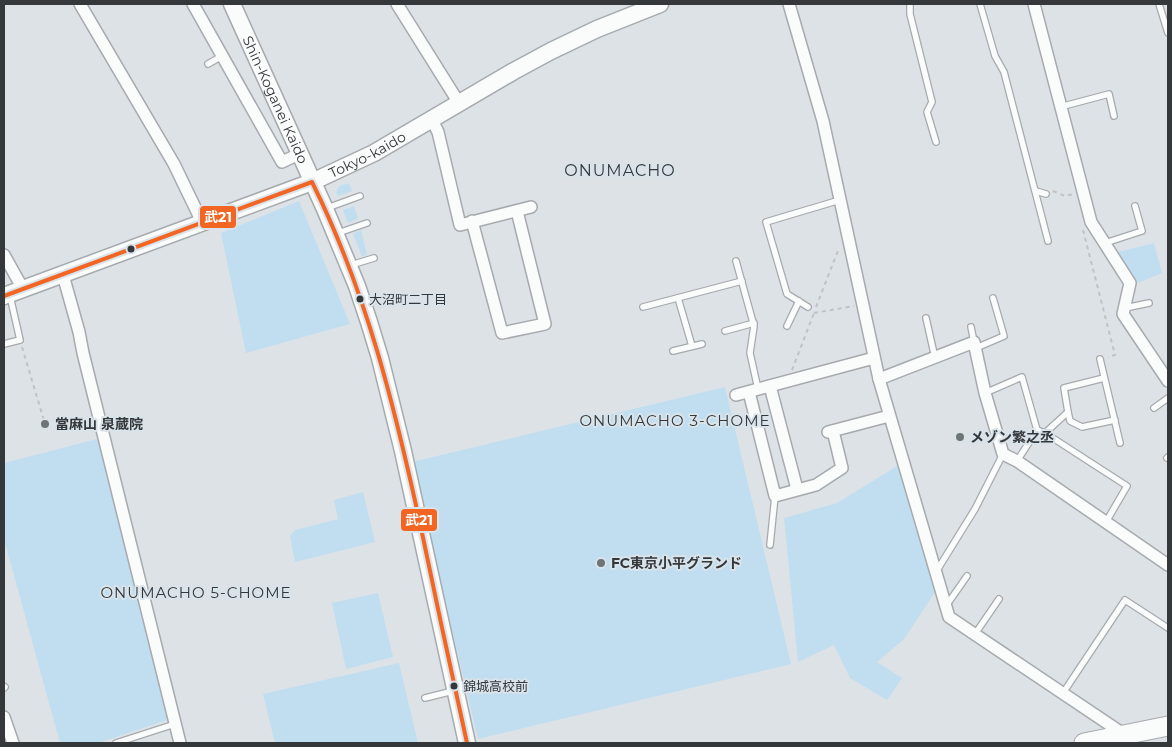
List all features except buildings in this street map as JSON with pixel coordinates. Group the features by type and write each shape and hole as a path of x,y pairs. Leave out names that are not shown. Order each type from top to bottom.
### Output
{"main road":[{"name":"Shin-Koganei Kaido","path":"232,4 336,234 369,322 380,358 412,487 467,743"},
{"name":"Tokyo-kaido","path":"12,293 312,182 374,153 551,51 597,29 660,4"},
{"path":"1084,743 1168,726"}],"street":[{"path":"80,4 174,164 202,222"},
{"path":"193,4 282,162 299,154"},
{"path":"398,4 459,103"},
{"path":"789,4 822,121 878,379 949,617 1125,735"},
{"path":"1034,4 1091,222 1130,283 1123,314 1168,381"},
{"path":"432,120 438,132 460,225 531,207"},
{"path":"472,221 502,334 545,324 517,211"},
{"path":"4,255 12,293"},
{"path":"63,275 79,332 82,353 180,743"},
{"path":"878,379 975,345 985,393 1003,454 1017,461 1168,565"},
{"path":"736,395 874,358"},
{"path":"770,386 797,489"},
{"path":"754,391 775,496 816,485 842,468 830,432 889,416"},
{"path":"4,717 13,743"}],"lane":[{"path":"910,4 910,14 932,102 928,112 936,142"},
{"path":"980,4 995,56 1004,72 1048,241"},
{"path":"1168,5 1160,6 1168,33"},
{"path":"208,64 222,56"},
{"path":"1060,107 1109,94 1114,116"},
{"path":"1036,191 1046,194"},
{"path":"325,209 360,196"},
{"path":"808,307 786,294 766,222 840,200"},
{"path":"1105,243 1142,231 1135,206"},
{"path":"336,234 366,223"},
{"path":"349,266 374,258"},
{"path":"736,262 754,324 750,352 754,391"},
{"path":"643,307 742,281"},
{"path":"4,344 20,340 12,293"},
{"path":"678,298 692,346"},
{"path":"971,327 975,345 1004,336 993,298"},
{"path":"787,326 799,301"},
{"path":"1125,308 1150,303"},
{"path":"926,318 935,358"},
{"path":"725,331 754,324"},
{"path":"673,352 702,344"},
{"path":"1100,359 1120,443"},
{"path":"985,393 1022,377 1037,430 1017,461"},
{"path":"1104,378 1064,388 1070,421 1082,428 1116,420"},
{"path":"1154,408 1168,398"},
{"path":"1045,433 1068,412"},
{"path":"1037,430 1045,433 1127,486 1106,522"},
{"path":"936,572 975,509 1003,454"},
{"path":"770,545 775,496"},
{"path":"946,606 967,576"},
{"path":"975,634 999,599"},
{"path":"1063,693 1125,600 1168,628"},
{"path":"425,698 456,690"},
{"path":"116,743 176,724"}],"path":[{"path":"1046,194 1052,191 1065,196 1074,194"},
{"path":"1081,222 1115,355 1100,359"},
{"path":"788,381 846,230"},
{"path":"814,313 862,304"},
{"path":"20,340 45,424"}],"shaded area":[{"path":"349,183 352,191 338,196 336,192 339,186"},
{"path":"299,201 350,324 246,353 221,233"},
{"path":"354,206 358,219 348,223 343,210"},
{"path":"361,230 367,255 362,256 353,234"},
{"path":"1154,243 1162,273 1138,283 1118,252"},
{"name":"FC東京小平グランド","path":"725,387 791,664 478,739 412,462"},
{"path":"101,438 173,718 98,743 60,743 4,539 4,463"},
{"path":"899,465 937,589 904,639 877,662 902,678 887,700 850,678 834,645 798,662 784,518 837,503"},
{"path":"363,492 375,542 295,562 290,536 295,530 338,519 334,500"},
{"path":"378,593 393,657 346,669 332,603"},
{"path":"399,663 418,743 275,743 263,694"}],"transit line":[{"name":"武21","path":"4,296 312,182 349,266 390,395 467,743"}],"place":[{"name":"大沼町二丁目","path":"360,299"},
{"name":"當麻山 泉蔵院","path":"45,424"},
{"name":"メゾン繁之丞","path":"960,437"},
{"name":"FC東京小平グランド","path":"601,563"},
{"name":"錦城高校前","path":"454,686"}],"district":[{"name":"ONUMACHO","path":"620,170"},
{"name":"ONUMACHO 3-CHOME","path":"675,420"},
{"name":"ONUMACHO 5-CHOME","path":"196,592"}]}
